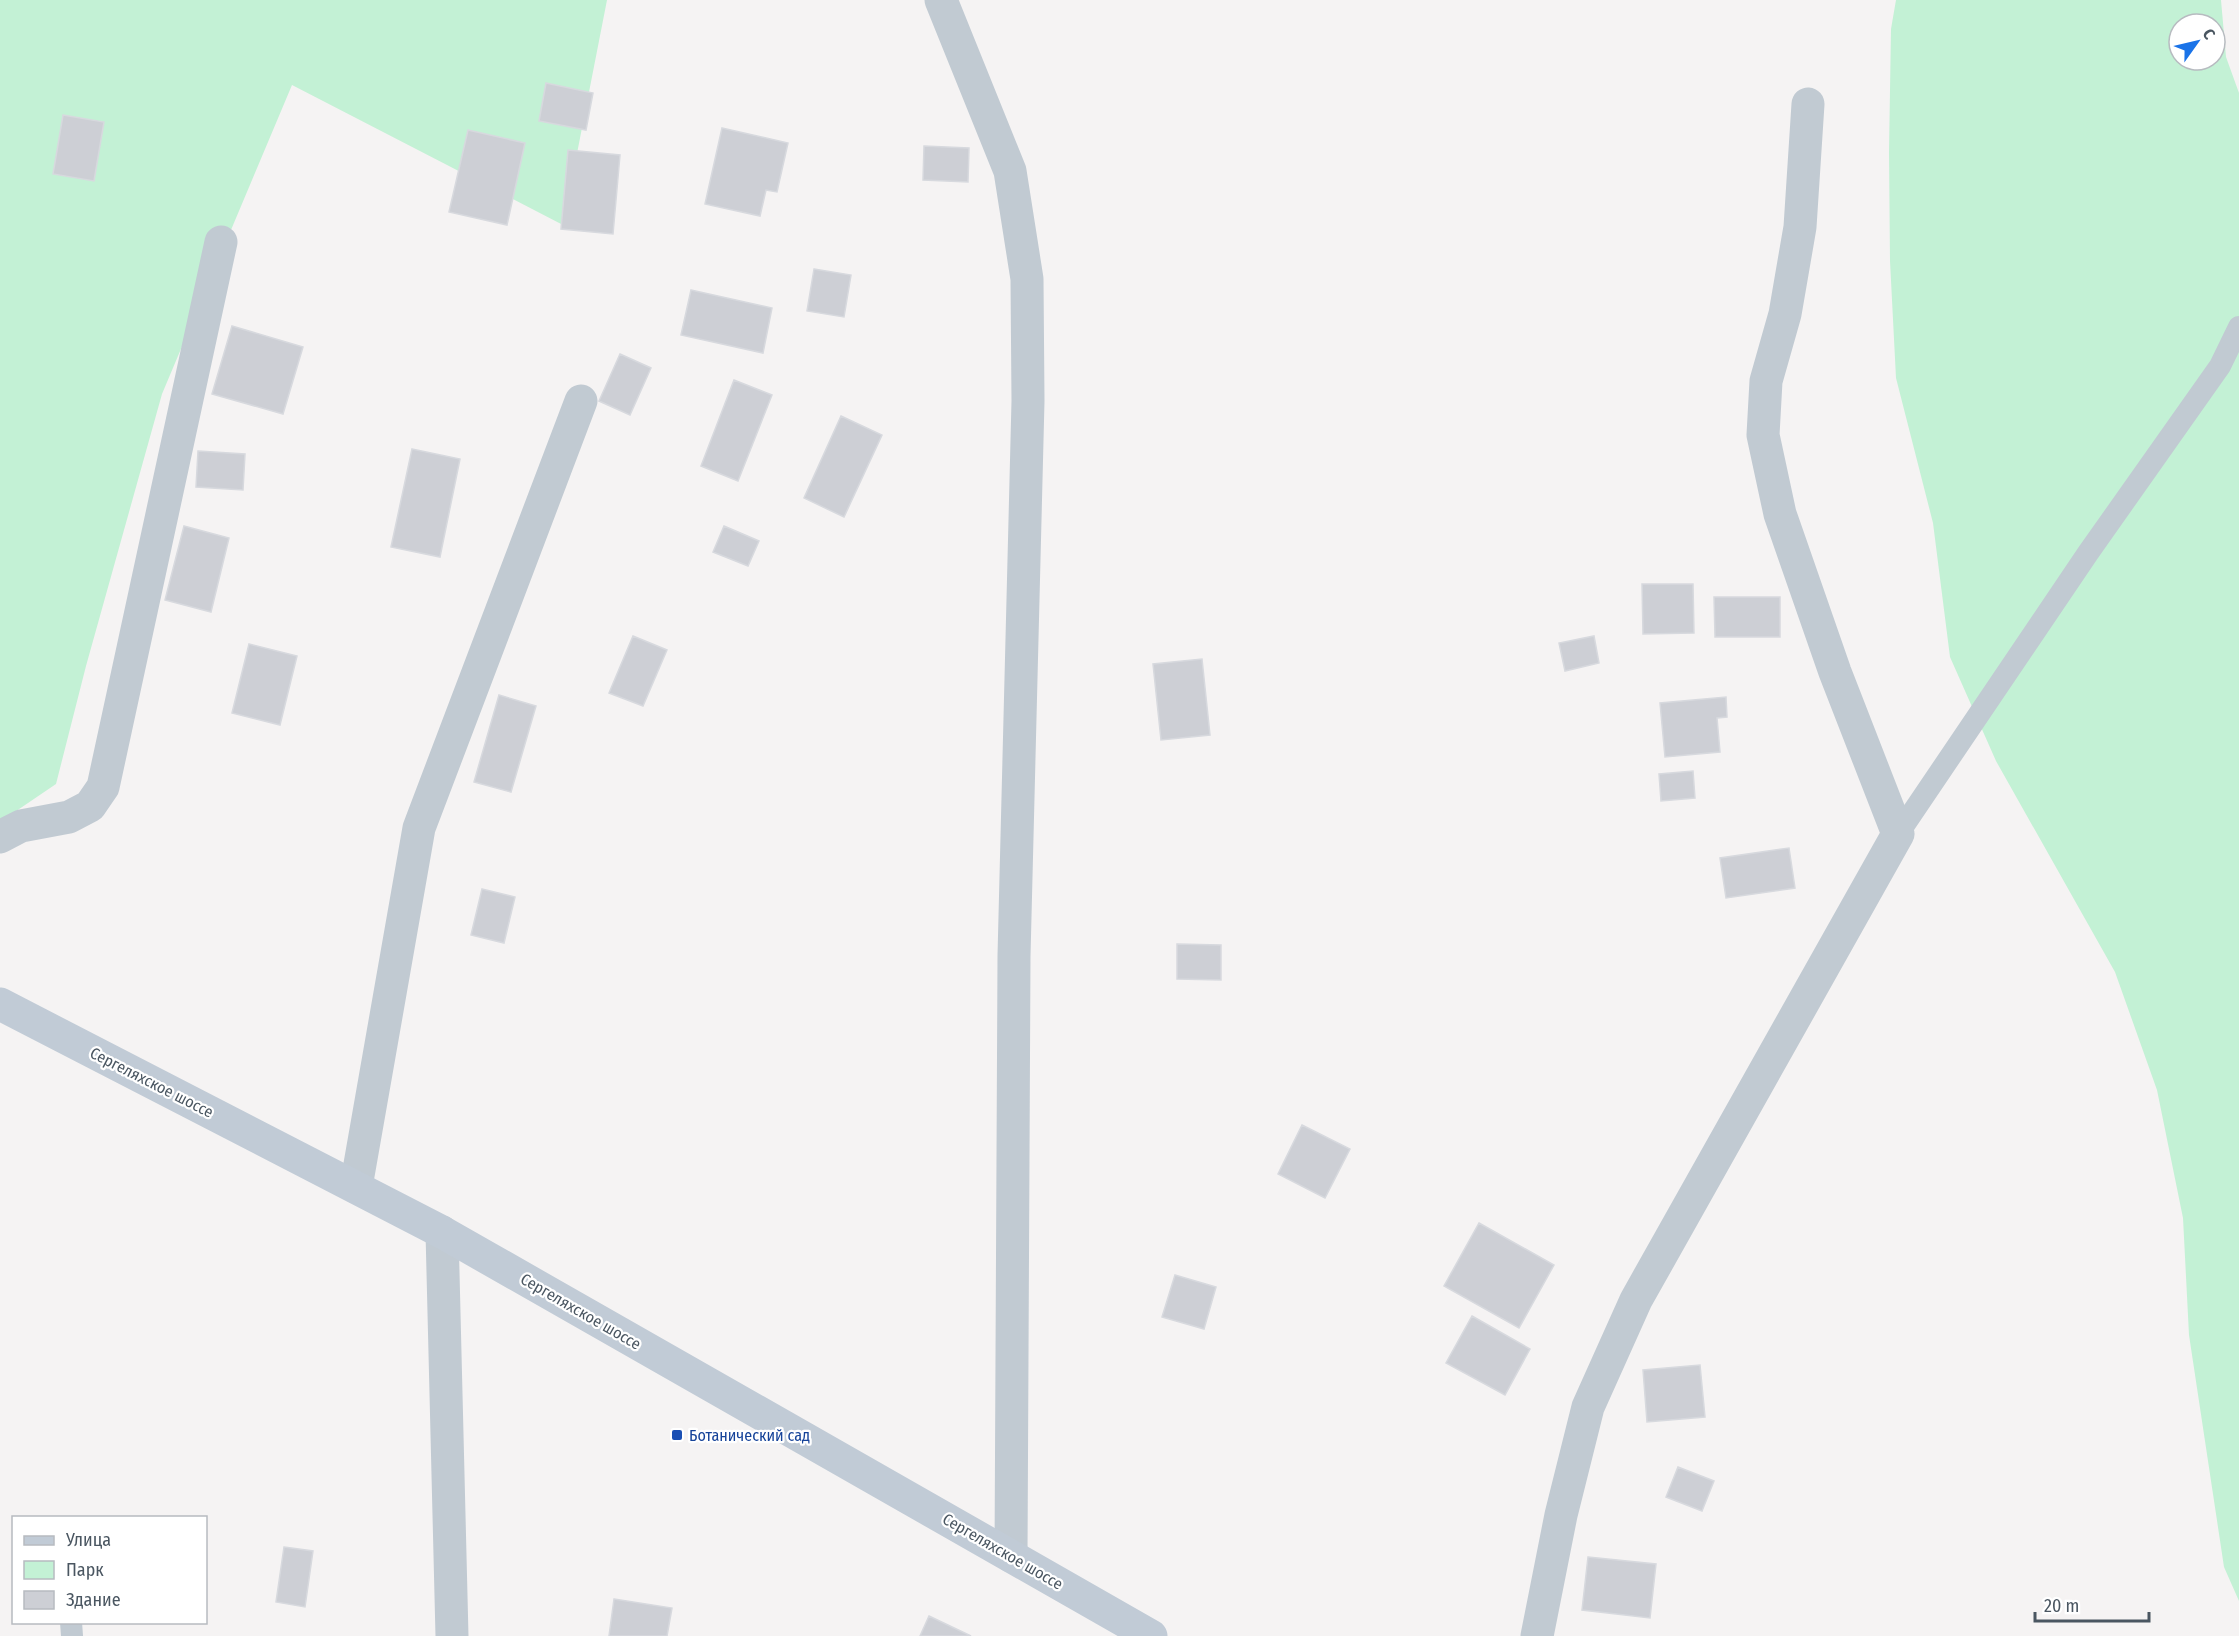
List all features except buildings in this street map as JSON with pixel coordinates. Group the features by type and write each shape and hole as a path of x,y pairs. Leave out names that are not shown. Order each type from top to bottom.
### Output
{"main road":[{"name":"Сергеляхское шоссе","path":"0,1004 442,1232 1151,1636"}],"street":[{"path":"941,0 1010,171 1027,279 1028,401 1014,956 1011,1556"},
{"path":"1538,1636 1561,1515 1588,1407 1631,1311 1898,834 1835,672 1780,514 1763,435 1766,381 1785,314 1800,227 1808,104"},
{"path":"0,837 21,826 69,817 90,806 104,787 221,242"},
{"path":"356,1187 419,828 581,401"},
{"path":"442,1232 452,1636"}],"lane":[{"path":"1898,834 2095,543 2220,366 2239,327"}],"green space":[{"path":"0,0 607,0 563,225 292,85 162,394 86,666 56,784 0,822"},
{"path":"1896,0 2221,0 2222,12 2167,12 2167,72 2227,72 2227,60 2239,93 2239,1601 2224,1567 2189,1335 2183,1218 2157,1090 2115,972 1996,761 1950,657 1933,523 1896,378 1890,261 1891,29"}],"place":[{"name":"Ботанический сад","path":"677,1435"}]}
